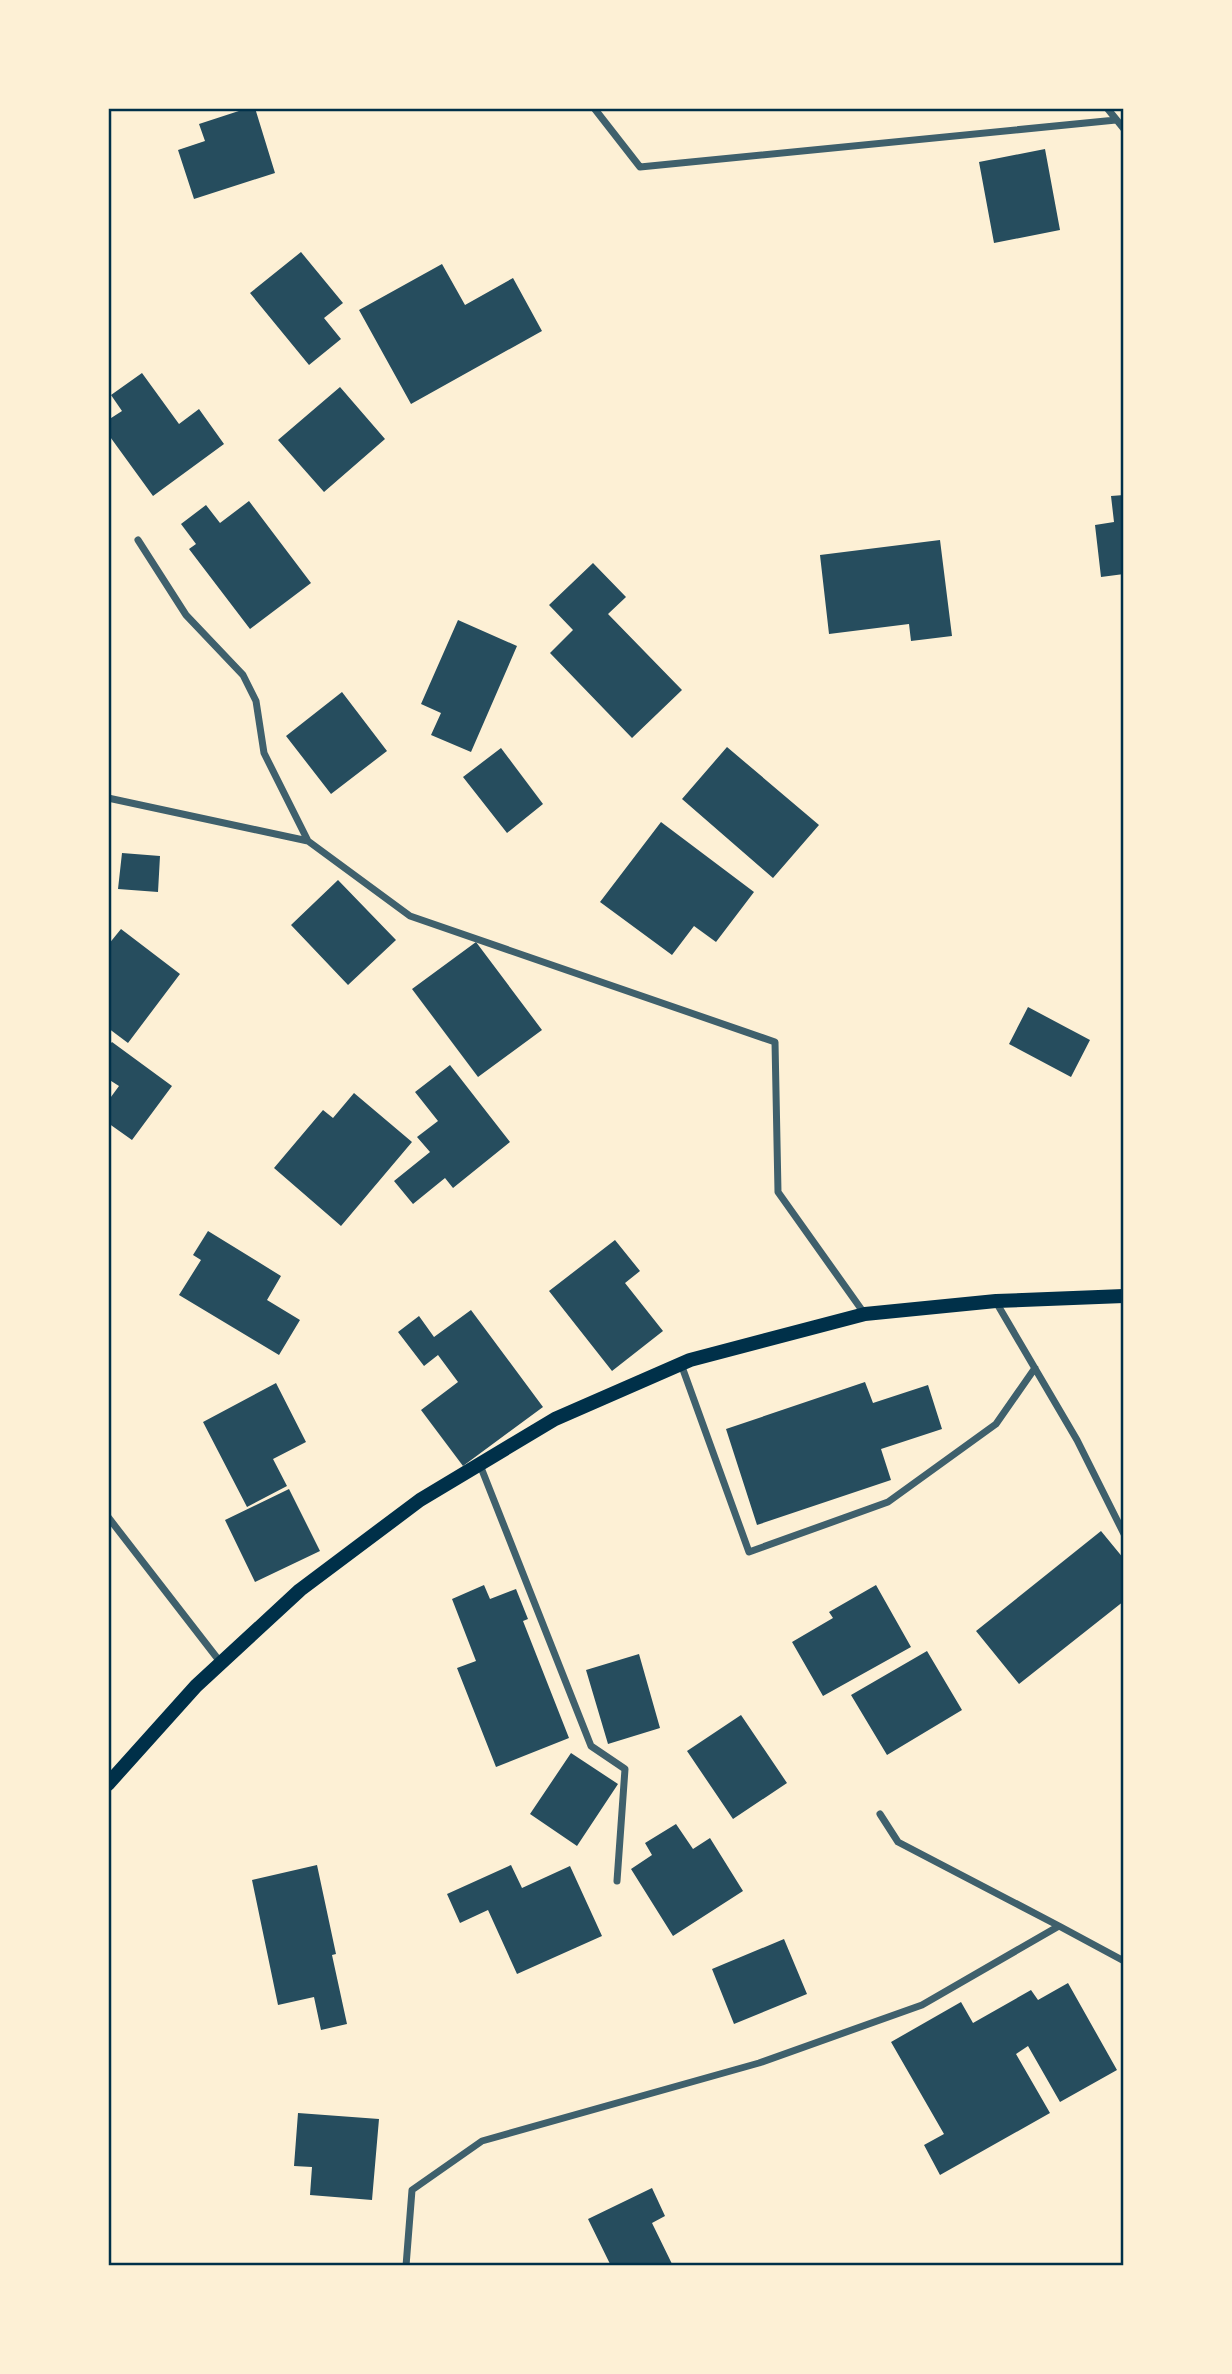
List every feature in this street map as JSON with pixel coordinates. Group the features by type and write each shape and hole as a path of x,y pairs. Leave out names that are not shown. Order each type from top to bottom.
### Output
{"main road":[{"path":"108,1784 196,1686 300,1590 420,1500 555,1419 681,1364 865,1314 996,1301 1124,1296"}],"street":[{"path":"594,108 640,167 1116,120"},
{"path":"1107,108 1124,129"},
{"path":"138,540 186,615 243,675 256,701 264,753 308,841"},
{"path":"108,798 308,841 410,916 775,1042 778,1192 865,1314"},
{"path":"996,1301 1077,1440 1124,1534"},
{"path":"681,1364 749,1552 888,1503 996,1424 1035,1368"},
{"path":"480,1464 592,1746 625,1769 617,1881"},
{"path":"108,1517 221,1662"},
{"path":"880,1814 898,1842 1123,1961"},
{"path":"406,2266 412,2190 482,2141 759,2063 922,2005 1059,1926"}],"building":[{"path":"255,108 275,173 194,199 178,150 205,141 199,124"},
{"path":"1045,149 1060,230 994,243 979,162"},
{"path":"301,252 343,303 324,318 341,339 309,365 250,293"},
{"path":"442,264 465,305 513,278 542,331 411,404 359,310"},
{"path":"142,373 179,424 199,409 224,444 153,496 108,434 108,420 122,411 111,395"},
{"path":"340,387 385,439 324,492 278,440"},
{"path":"1124,495 1124,574 1101,577 1095,525 1114,522 1111,496"},
{"path":"249,501 311,583 250,629 189,549 196,544 181,524 206,505 220,523"},
{"path":"940,540 952,636 911,641 909,624 829,634 820,555"},
{"path":"593,563 626,597 608,614 682,690 632,738 550,653 573,630 549,605"},
{"path":"458,620 517,646 471,752 431,735 441,713 421,704"},
{"path":"342,692 387,751 331,794 286,736"},
{"path":"727,747 819,825 773,878 682,799"},
{"path":"501,748 543,804 507,833 463,777"},
{"path":"661,822 754,892 716,942 694,926 672,955 600,902"},
{"path":"122,853 160,856 158,892 118,889"},
{"path":"338,880 396,940 348,985 291,925"},
{"path":"121,929 180,974 128,1043 108,1028 108,945"},
{"path":"476,942 542,1030 478,1077 412,989"},
{"path":"1028,1007 1090,1040 1071,1077 1009,1044"},
{"path":"112,1042 172,1086 132,1140 108,1123 108,1101 119,1086 108,1079 108,1046"},
{"path":"450,1065 510,1142 453,1188 445,1178 413,1204 394,1181 430,1152 417,1137 438,1121 415,1092"},
{"path":"354,1093 412,1142 341,1226 274,1168 323,1110 333,1118"},
{"path":"208,1231 281,1276 267,1300 300,1320 279,1355 179,1295 201,1260 193,1255"},
{"path":"615,1240 640,1271 625,1283 663,1331 612,1371 549,1291"},
{"path":"471,1310 543,1407 463,1466 421,1410 458,1382 438,1355 424,1366 398,1332 419,1316 434,1337"},
{"path":"865,1382 873,1403 928,1385 942,1429 881,1449 891,1480 757,1525 726,1429"},
{"path":"276,1383 306,1442 273,1459 287,1486 247,1507 203,1422"},
{"path":"289,1489 320,1551 255,1582 225,1520"},
{"path":"1101,1531 1124,1559 1124,1601 1019,1684 976,1631"},
{"path":"484,1585 490,1599 516,1589 528,1619 523,1621 569,1738 496,1767 457,1668 476,1661 452,1599"},
{"path":"876,1585 911,1647 823,1696 792,1642 833,1618 829,1612"},
{"path":"927,1651 962,1710 887,1755 851,1695"},
{"path":"639,1654 660,1728 608,1744 586,1670"},
{"path":"741,1715 787,1783 733,1819 687,1751"},
{"path":"571,1753 618,1784 577,1846 530,1814"},
{"path":"676,1824 693,1849 710,1838 743,1891 673,1936 631,1869 652,1855 645,1843"},
{"path":"317,1865 336,1954 332,1955 347,2024 321,2030 314,1997 278,2005 252,1880"},
{"path":"511,1865 522,1888 570,1866 602,1936 517,1974 488,1910 460,1923 447,1894"},
{"path":"784,1939 807,1994 734,2024 712,1969"},
{"path":"1068,1983 1117,2070 1060,2102 1028,2046 1016,2054 1050,2113 940,2175 924,2145 944,2134 891,2042 961,2002 973,2023 1031,1990 1038,2000"},
{"path":"298,2113 379,2119 372,2200 310,2195 312,2167 294,2166"},
{"path":"652,2188 665,2216 652,2223 673,2266 611,2266 588,2219"}]}
